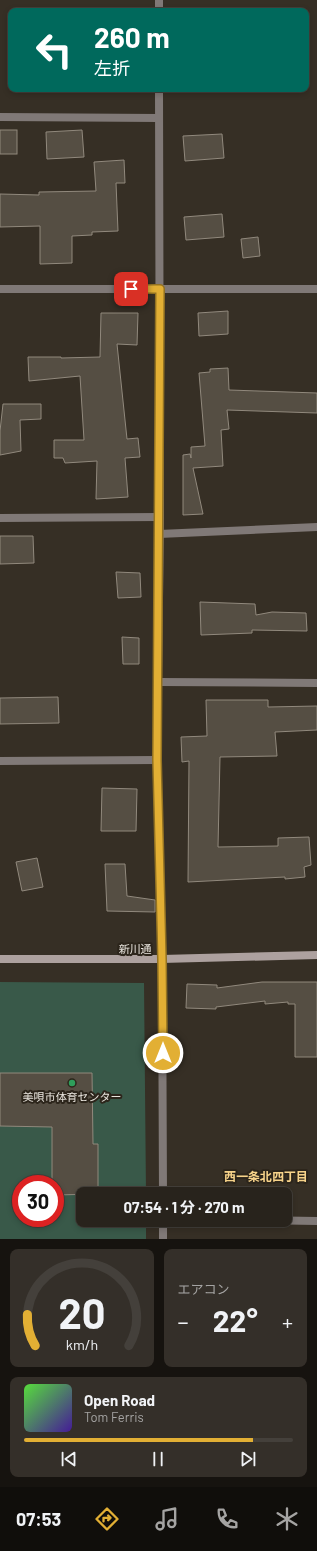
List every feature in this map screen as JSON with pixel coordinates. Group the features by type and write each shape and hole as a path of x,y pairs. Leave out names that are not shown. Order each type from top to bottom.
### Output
{"street":[{"path":"159,92 160,516 157,760 162,959 163,1187"},
{"path":"0,117 159,118"},
{"path":"0,289 317,289"},
{"path":"0,518 160,516"},
{"path":"159,534 317,527"},
{"path":"158,682 317,683"},
{"path":"0,761 157,760"},
{"name":"新川通","path":"0,959 162,959 317,955"},
{"path":"292,1221 317,1221"},
{"path":"163,1227 163,1239"}],"green space":[{"name":"美唄市体育センター","path":"0,982 144,983 146,1187 76,1187 76,1227 146,1227 146,1239 0,1239"}],"building":[{"path":"0,130 17,130 17,154 0,154"},
{"path":"82,130 84,157 47,159 46,132"},
{"path":"222,134 224,158 185,161 183,136"},
{"path":"124,160 125,183 116,183 118,231 92,232 92,235 72,236 72,263 40,264 40,226 0,227 0,194 39,195 39,192 96,191 94,162"},
{"path":"222,214 224,237 186,240 184,217"},
{"path":"258,237 260,256 243,258 241,239"},
{"path":"228,311 228,334 199,336 198,313"},
{"path":"101,313 138,313 137,345 117,344 127,439 138,438 140,457 125,458 128,497 96,499 97,461 65,463 63,458 54,458 54,440 84,440 80,376 29,381 28,357 100,357"},
{"path":"228,368 229,390 317,393 317,413 227,410 229,429 221,430 223,466 193,468 203,514 183,515 183,455 190,454 191,458 191,447 205,446 199,373 210,372 210,369"},
{"path":"3,404 41,404 41,419 20,420 21,451 0,455 0,431"},
{"path":"0,536 33,536 34,563 0,564"},
{"path":"116,572 140,573 141,597 118,598"},
{"path":"200,602 255,604 256,615 272,612 306,613 307,631 252,630 252,633 201,635"},
{"path":"122,637 139,638 139,664 123,664"},
{"path":"58,697 59,723 0,724 0,698"},
{"path":"206,700 268,700 268,707 317,706 317,730 275,732 277,756 220,757 218,847 278,846 278,838 309,837 311,865 304,867 305,877 188,882 189,761 182,762 181,737 207,736"},
{"path":"102,788 137,789 136,831 101,831"},
{"path":"37,858 43,887 22,891 16,862"},
{"path":"105,864 125,864 127,896 155,900 155,912 107,911"},
{"path":"262,982 317,982 317,1057 295,1057 295,1004 288,1004 288,1002 265,1004 265,1001 216,1007 216,1009 186,1008 187,984 217,985 217,988"},
{"path":"0,1073 92,1073 93,1144 98,1144 98,1187 76,1187 76,1195 64,1195 64,1175 52,1175 52,1127 0,1126"}],"place":[{"name":"美唄市体育センター","path":"72,1083"}],"district":[{"name":"西一条北四丁目","path":"266,1176"}],"route":[{"path":"131,289 160,289 160,516 157,760 163,1053"}]}
